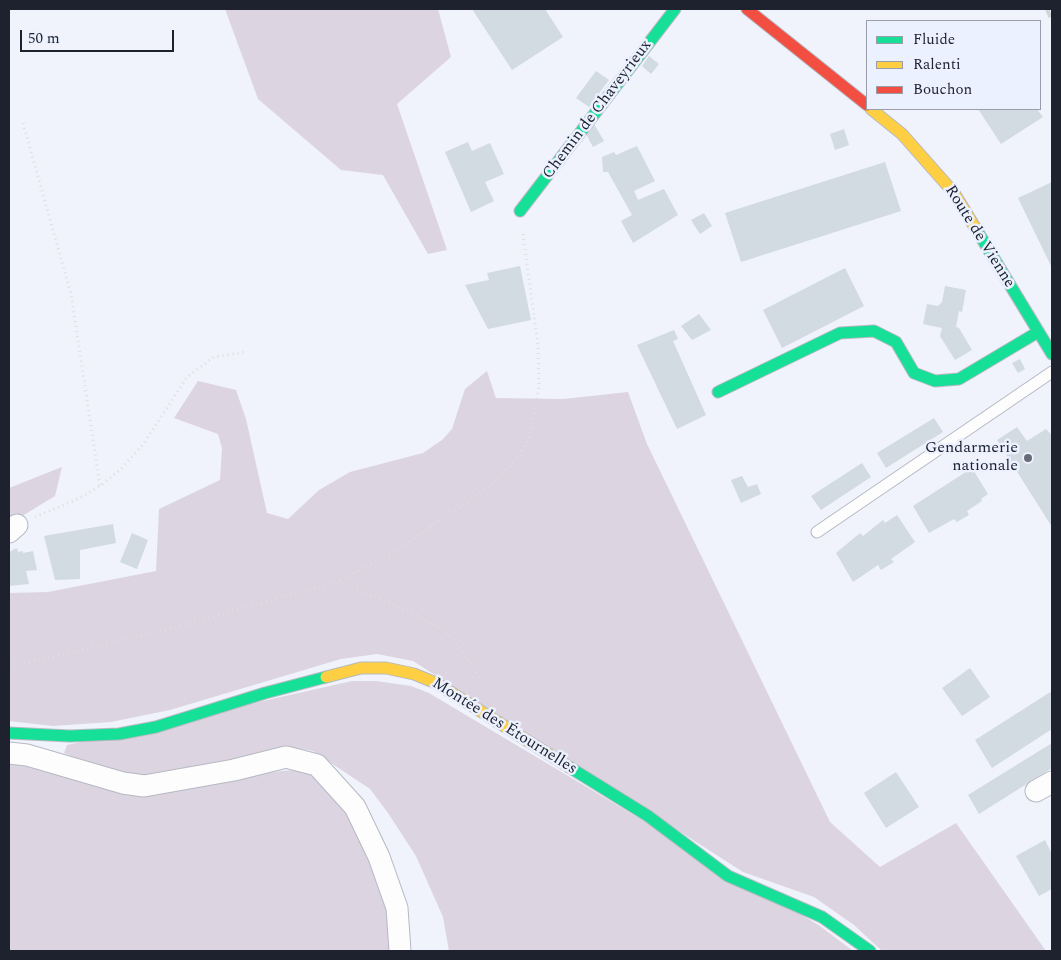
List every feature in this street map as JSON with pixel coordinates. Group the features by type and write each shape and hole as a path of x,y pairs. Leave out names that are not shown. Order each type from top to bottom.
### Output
{"street":[{"name":"Chemin de Chaveyrieux","path":"520,211 675,9"},
{"path":"748,9 866,105"},
{"name":"Route de Vienne","path":"872,110 902,134 954,193 1052,354"},
{"path":"718,392 840,333 874,331 896,342 914,373 935,381 959,379 1038,332"},
{"name":"Montée des Étournelles","path":"9,734 70,736 119,734 156,727 265,693 361,668 386,668 414,674 436,683 648,816 728,876 822,917 870,951"},
{"path":"9,753 27,755 123,783 144,786 234,770 286,757 317,765 355,807 379,857 397,908 400,951"}],"lane":[{"path":"817,532 1052,372"}],"path":[{"path":"23,123 71,294 100,486"},
{"path":"9,665 27,663 175,626 337,582 394,552 494,483 519,456 530,434 539,387 538,345 520,211"},
{"path":"13,529 78,499 100,486 121,469 144,444 187,377 214,357 244,352"},
{"path":"337,582 391,603 445,630 471,664 487,695 488,717"}],"shaded area":[{"path":"225,9 438,9 451,57 397,104 447,250 428,254 383,175 341,170 258,99"},
{"path":"487,371 496,398 563,399 628,392 647,444 830,822 880,867 956,823 1046,951 882,951 854,925 814,897 743,872 413,661 377,654 341,659 170,710 111,722 53,726 9,721 9,593 48,592 156,571 159,509 220,480 222,448 218,434 174,418 198,381 236,390 246,419 267,513 288,519 319,490 350,472 423,453 442,440 452,429 465,389"},
{"path":"62,467 55,496 9,524 9,488"},
{"path":"352,681 376,681 411,686 429,693 820,926 853,951 449,951 443,917 416,856 388,813 370,789 313,751 296,748 279,749 186,771 133,777 110,773 64,753 67,745"},
{"path":"9,762 29,764 150,792 281,771 298,770 314,775 348,806 386,892 395,951 9,951"}],"building":[{"path":"472,9 545,9 563,37 512,70"},
{"path":"649,56 659,64 651,74 642,66"},
{"path":"596,71 609,80 589,107 576,98"},
{"path":"979,110 1038,110 1043,117 1001,144"},
{"path":"594,124 604,141 593,147 586,134"},
{"path":"844,129 849,145 835,150 830,134"},
{"path":"468,142 472,151 490,143 504,174 485,182 494,201 471,212 445,152"},
{"path":"637,146 655,181 634,191 638,200 664,189 678,215 633,243 621,221 632,215 608,172 603,172 602,157 614,152 616,155"},
{"path":"885,162 901,211 741,262 725,213"},
{"path":"1052,182 1052,268 1018,198"},
{"path":"704,213 712,226 700,234 691,220"},
{"path":"520,266 531,320 488,329 465,285 489,280 487,273"},
{"path":"845,268 864,306 782,348 763,310"},
{"path":"945,286 966,290 962,312 959,311 956,327 959,328 972,350 955,360 940,336 942,328 923,324 927,304 938,306 942,302"},
{"path":"699,314 711,330 692,340 681,326"},
{"path":"674,330 678,339 673,341 706,415 677,429 637,345"},
{"path":"1020,359 1025,369 1018,373 1012,363"},
{"path":"934,418 943,432 886,468 877,453"},
{"path":"1017,427 1027,441 1046,429 1052,435 1052,527 997,440"},
{"path":"862,463 871,477 821,510 811,496"},
{"path":"972,468 988,494 981,499 982,501 967,511 969,515 957,522 954,519 929,533 913,506"},
{"path":"742,476 748,487 757,484 761,494 741,503 731,480"},
{"path":"897,515 915,542 891,559 894,562 881,570 878,565 853,582 836,553 860,533 863,536 883,520 885,523"},
{"path":"113,524 116,543 80,550 80,579 55,580 44,536"},
{"path":"132,533 148,540 137,569 120,562"},
{"path":"17,548 18,552 23,551 23,553 33,551 37,570 26,571 29,584 9,586 9,552"},
{"path":"970,668 990,697 962,716 942,688"},
{"path":"1052,691 1052,729 992,768 975,740"},
{"path":"1052,743 1052,768 979,814 968,795"},
{"path":"896,772 919,807 886,828 864,793"},
{"path":"1045,840 1052,854 1052,889 1039,896 1016,856"}],"railway":[{"path":"1047,9 1052,21"}],"traffic: fast":[{"path":"520,211 675,9"},
{"path":"976,229 1052,354"},
{"path":"718,392 840,333 874,331 896,342 914,373 935,381 959,379 1038,332"},
{"path":"9,733 70,736 119,734 156,727 265,693 326,677"},
{"path":"569,767 648,816 728,876 822,917 870,951"}],"traffic: slow":[{"path":"872,110 902,134 954,193 976,229"},
{"path":"326,677 361,668 386,668 414,674 436,683 569,767"}],"traffic: jam":[{"path":"747,9 866,104"}],"place":[{"name":"Gendarmerie nationale","path":"1028,458"}]}
